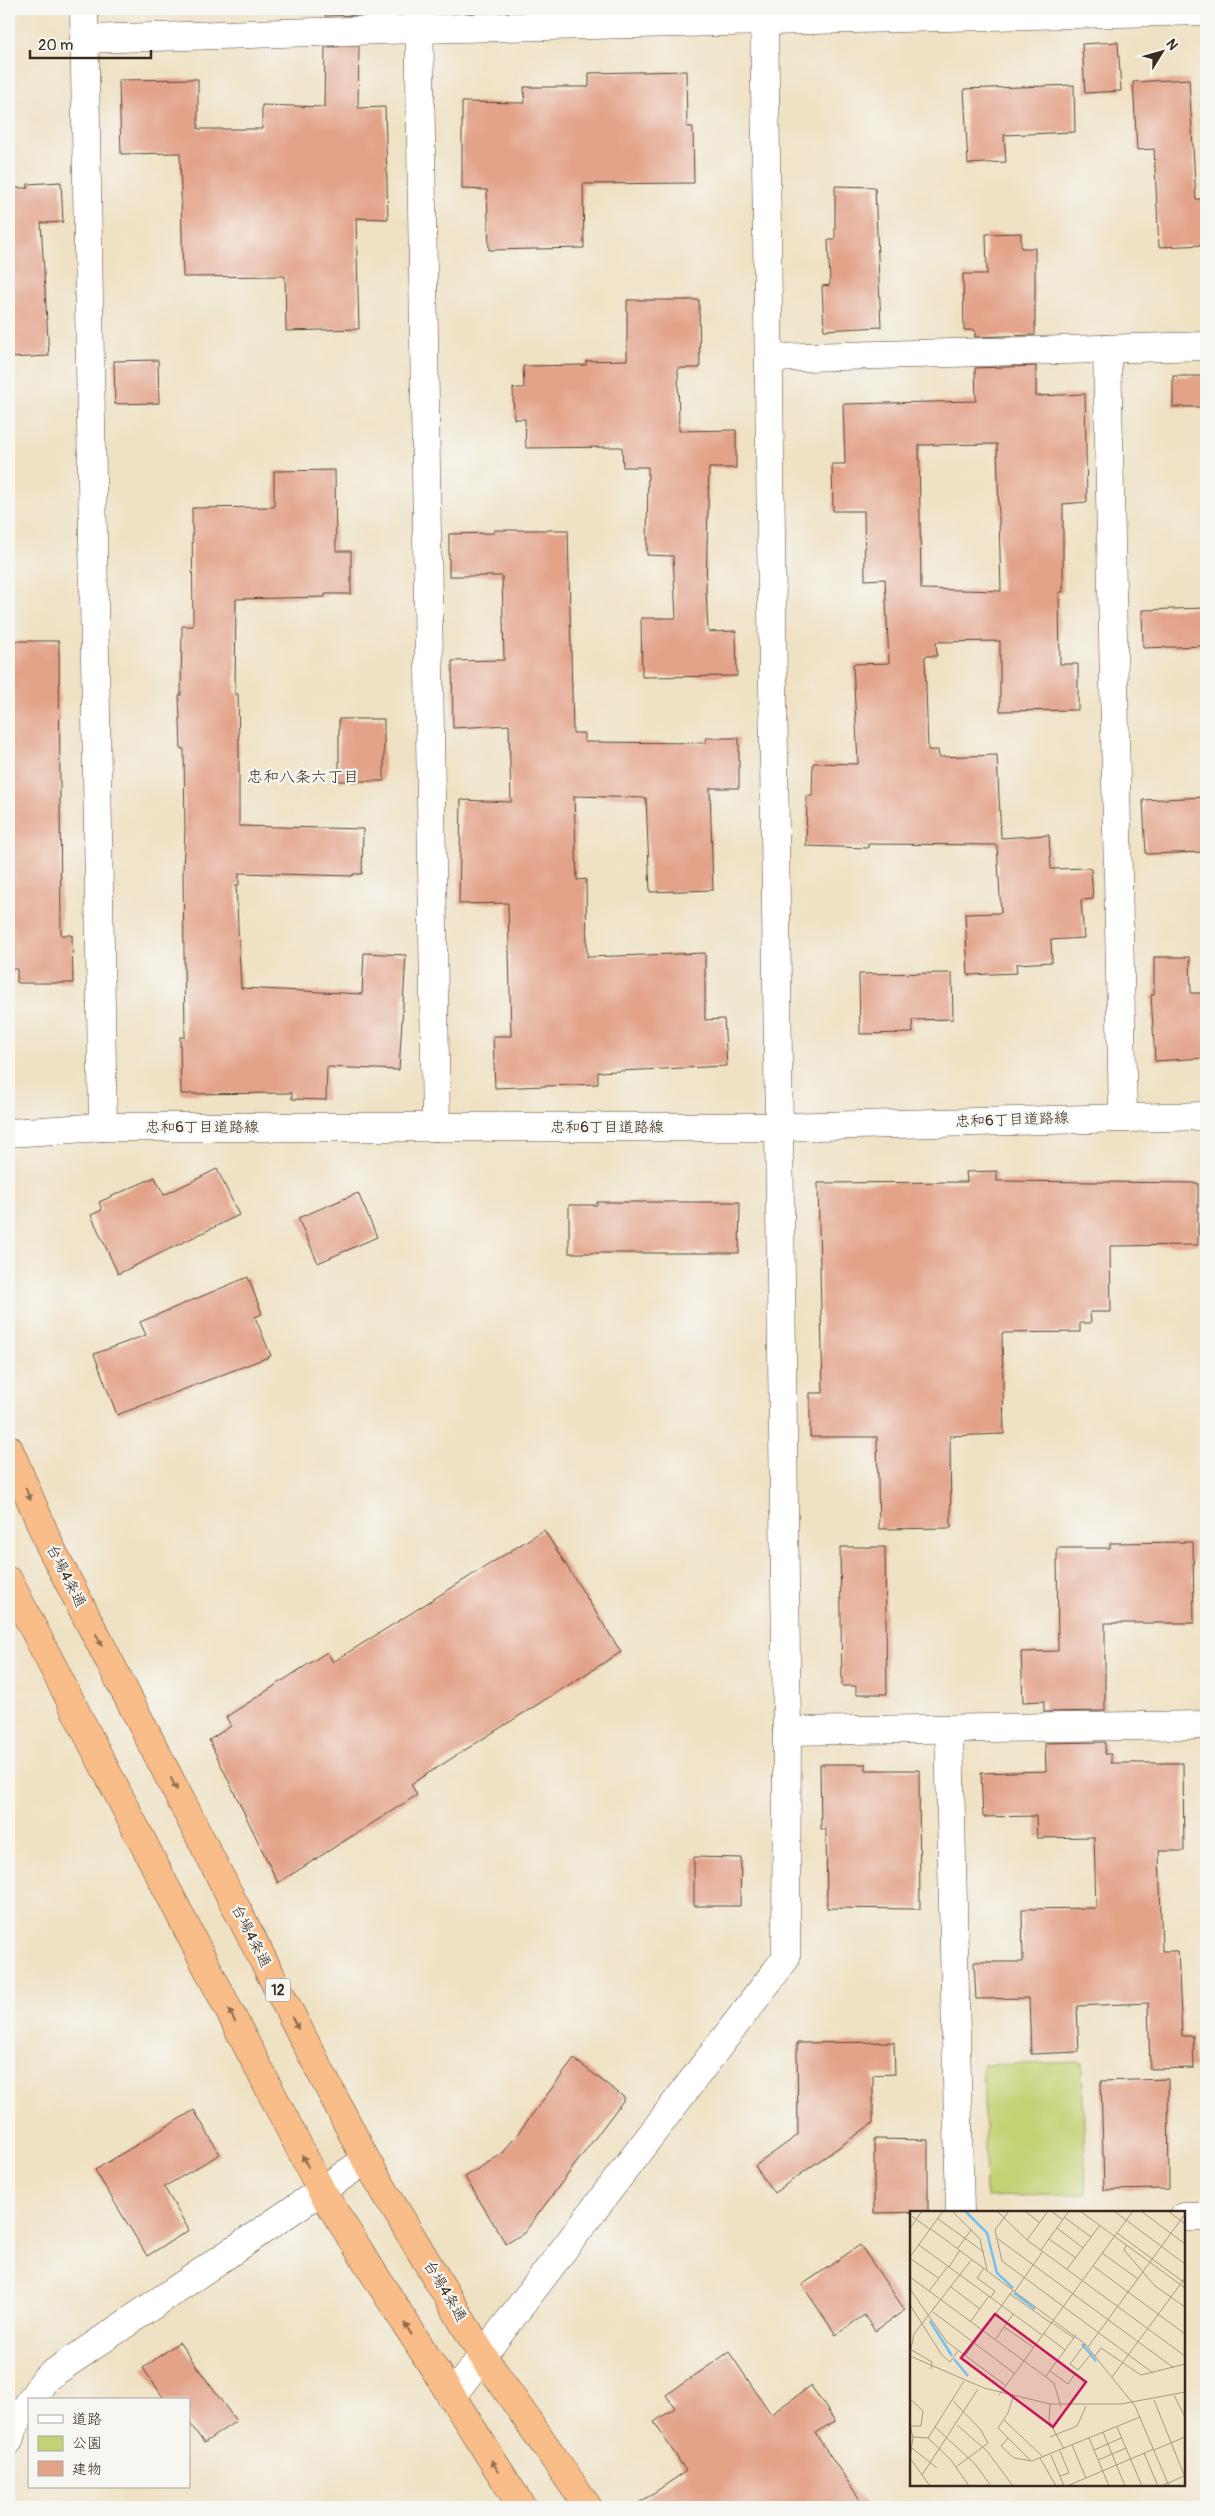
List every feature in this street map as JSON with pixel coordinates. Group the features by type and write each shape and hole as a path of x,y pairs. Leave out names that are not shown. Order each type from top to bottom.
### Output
{"highway":[{"name":"台場4条通","path":"9,1449 50,1546 366,2160 483,2356 588,2507"},
{"path":"9,1581 322,2192 522,2507"}],"street":[{"path":"84,9 103,1127"},
{"path":"84,39 419,19 1206,11"},
{"path":"451,2397 786,1958 787,1730 764,14"},
{"path":"419,19 436,1127"},
{"path":"770,358 1206,346"},
{"path":"1107,349 1124,1117"},
{"name":"忠和6丁目道路線","path":"9,1132 103,1127 779,1126 1206,1116"},
{"path":"787,1730 1206,1725"},
{"path":"949,1729 960,2211"},
{"path":"32,2398 46,2378 322,2192 366,2160"},
{"path":"1185,2217 1206,2217"},
{"path":"9,2441 13,2427 28,2404"}],"green space":[{"path":"1082,2062 1086,2194 986,2197 983,2065"}],"building":[{"path":"325,9 359,9 359,15 325,16"},
{"path":"1118,42 1121,91 1085,93 1082,44"},
{"path":"359,46 358,108 385,107 388,219 356,218 359,329 286,331 285,276 183,277 180,153 121,154 119,80 198,79 198,129 262,129 262,105 324,107 325,47"},
{"path":"686,71 687,127 693,127 694,183 583,184 584,248 489,250 487,190 462,189 462,102 525,103 524,87 589,87 589,73"},
{"path":"1189,79 1196,199 1206,199 1206,245 1159,247 1154,149 1137,150 1133,82"},
{"path":"1074,85 1075,132 1004,135 1006,162 968,164 964,89"},
{"path":"61,182 63,222 41,223 49,356 9,358 9,188 28,188 28,184"},
{"path":"835,186 875,187 881,327 824,330 822,286 830,285 828,240 835,240"},
{"path":"1021,233 1021,248 1035,248 1035,335 975,337 975,330 964,330 963,274 987,274 986,234"},
{"path":"627,300 699,300 700,368 678,368 679,431 736,430 736,468 709,468 706,588 708,632 736,631 737,676 642,677 641,618 676,618 673,556 647,555 648,467 623,467 622,447 526,448 525,419 514,419 513,388 524,388 523,366 586,365 586,361 627,360"},
{"path":"158,360 159,403 115,404 114,361"},
{"path":"1036,366 1036,396 1085,394 1087,502 1063,504 1063,592 1059,592 1060,664 1078,664 1078,710 1000,711 1000,641 936,642 937,656 925,656 928,750 938,750 939,757 997,755 1001,838 1049,835 1051,869 1091,868 1093,899 1081,900 1084,938 1051,940 1052,962 1016,964 1017,973 968,975 965,914 1001,913 997,845 868,844 868,848 806,846 807,796 812,796 813,763 858,764 853,664 889,663 885,579 865,580 864,511 833,511 832,464 845,464 843,404 976,401 975,368","holes":["997,444 1001,591 921,589 919,445"]},
{"path":"1173,376 1206,376 1206,407 1173,407"},
{"path":"335,470 336,551 351,551 351,594 325,594 325,597 236,599 235,694 238,694 239,826 363,829 362,874 353,874 353,876 239,873 239,885 236,885 241,988 362,994 364,953 406,955 399,1070 327,1067 326,1100 292,1099 292,1093 181,1094 180,1037 185,1037 183,870 185,831 184,749 181,749 179,695 181,695 182,626 193,626 192,508 274,507 274,471"},
{"path":"494,530 568,530 573,733 584,733 584,742 706,743 706,738 739,738 739,788 710,788 713,890 650,892 646,798 574,796 577,880 586,879 587,957 705,953 705,1020 724,1019 727,1066 598,1072 598,1084 495,1088 493,1036 511,1036 508,903 459,904 461,800 511,802 509,725 453,728 452,661 504,660 502,576 449,576 449,534 494,533"},
{"path":"1206,608 1206,646 1143,648 1142,610"},
{"path":"9,641 59,641 61,935 72,935 73,983 17,983 17,969 9,969"},
{"path":"339,719 384,719 384,781 339,781"},
{"path":"1206,797 1206,852 1146,854 1143,800"},
{"path":"1154,957 1190,957 1191,993 1204,993 1206,1058 1155,1061 1151,995 1154,995"},
{"path":"952,973 953,1019 912,1020 913,1033 860,1034 859,974"},
{"path":"217,1169 239,1215 118,1274 91,1215 102,1210 99,1202 155,1177 164,1195"},
{"path":"997,1171 997,1181 1198,1183 1198,1245 1110,1246 1111,1312 1090,1312 1091,1323 1080,1323 1080,1332 1002,1333 1004,1434 950,1436 951,1528 879,1529 877,1437 810,1437 810,1393 823,1393 818,1183 967,1182 966,1172"},
{"path":"358,1193 377,1237 318,1263 298,1218"},
{"path":"597,1202 740,1202 739,1253 569,1253 569,1205 597,1205"},
{"path":"248,1277 262,1314 255,1317 271,1356 117,1415 94,1354 146,1335 140,1322"},
{"path":"544,1530 621,1652 411,1784 417,1795 278,1883 209,1740 231,1726 226,1717 327,1652 333,1662"},
{"path":"1193,1542 1194,1623 1105,1623 1105,1711 1044,1712 1044,1701 1023,1702 1021,1652 1058,1651 1057,1548 1110,1548 1110,1543"},
{"path":"840,1547 885,1547 887,1694 856,1694 856,1686 842,1686"},
{"path":"1105,1742 1105,1754 1111,1754 1111,1763 1183,1763 1184,1851 1159,1851 1162,1951 1178,1951 1182,2036 1193,2036 1194,2068 1150,2069 1148,2003 1077,2006 1079,2052 1031,2054 1029,1998 976,1999 974,1962 1023,1962 1022,1909 1096,1908 1094,1837 1037,1838 1036,1816 983,1817 981,1773 1046,1771 1045,1743"},
{"path":"820,1764 866,1764 866,1770 919,1770 920,1909 827,1908 826,1829 821,1829"},
{"path":"694,1857 741,1858 740,1906 694,1906"},
{"path":"894,2042 895,2074 873,2075 873,2123 774,2193 755,2166 798,2135 797,2043"},
{"path":"574,2059 625,2098 524,2233 506,2244 465,2177 503,2153"},
{"path":"1168,2079 1169,2189 1104,2190 1101,2081"},
{"path":"194,2110 220,2154 164,2187 189,2230 147,2256 95,2170"},
{"path":"874,2139 928,2140 928,2211 874,2213"},
{"path":"860,2245 905,2310 875,2331 864,2315 836,2335 802,2285"},
{"path":"179,2342 236,2421 204,2443 190,2423 190,2398 164,2398 143,2368"},
{"path":"729,2352 771,2414 811,2386 835,2421 815,2433 865,2507 633,2507 686,2471 654,2422 675,2408 666,2395"}],"district":[{"name":"忠和八条六丁目","path":"303,777"}]}
